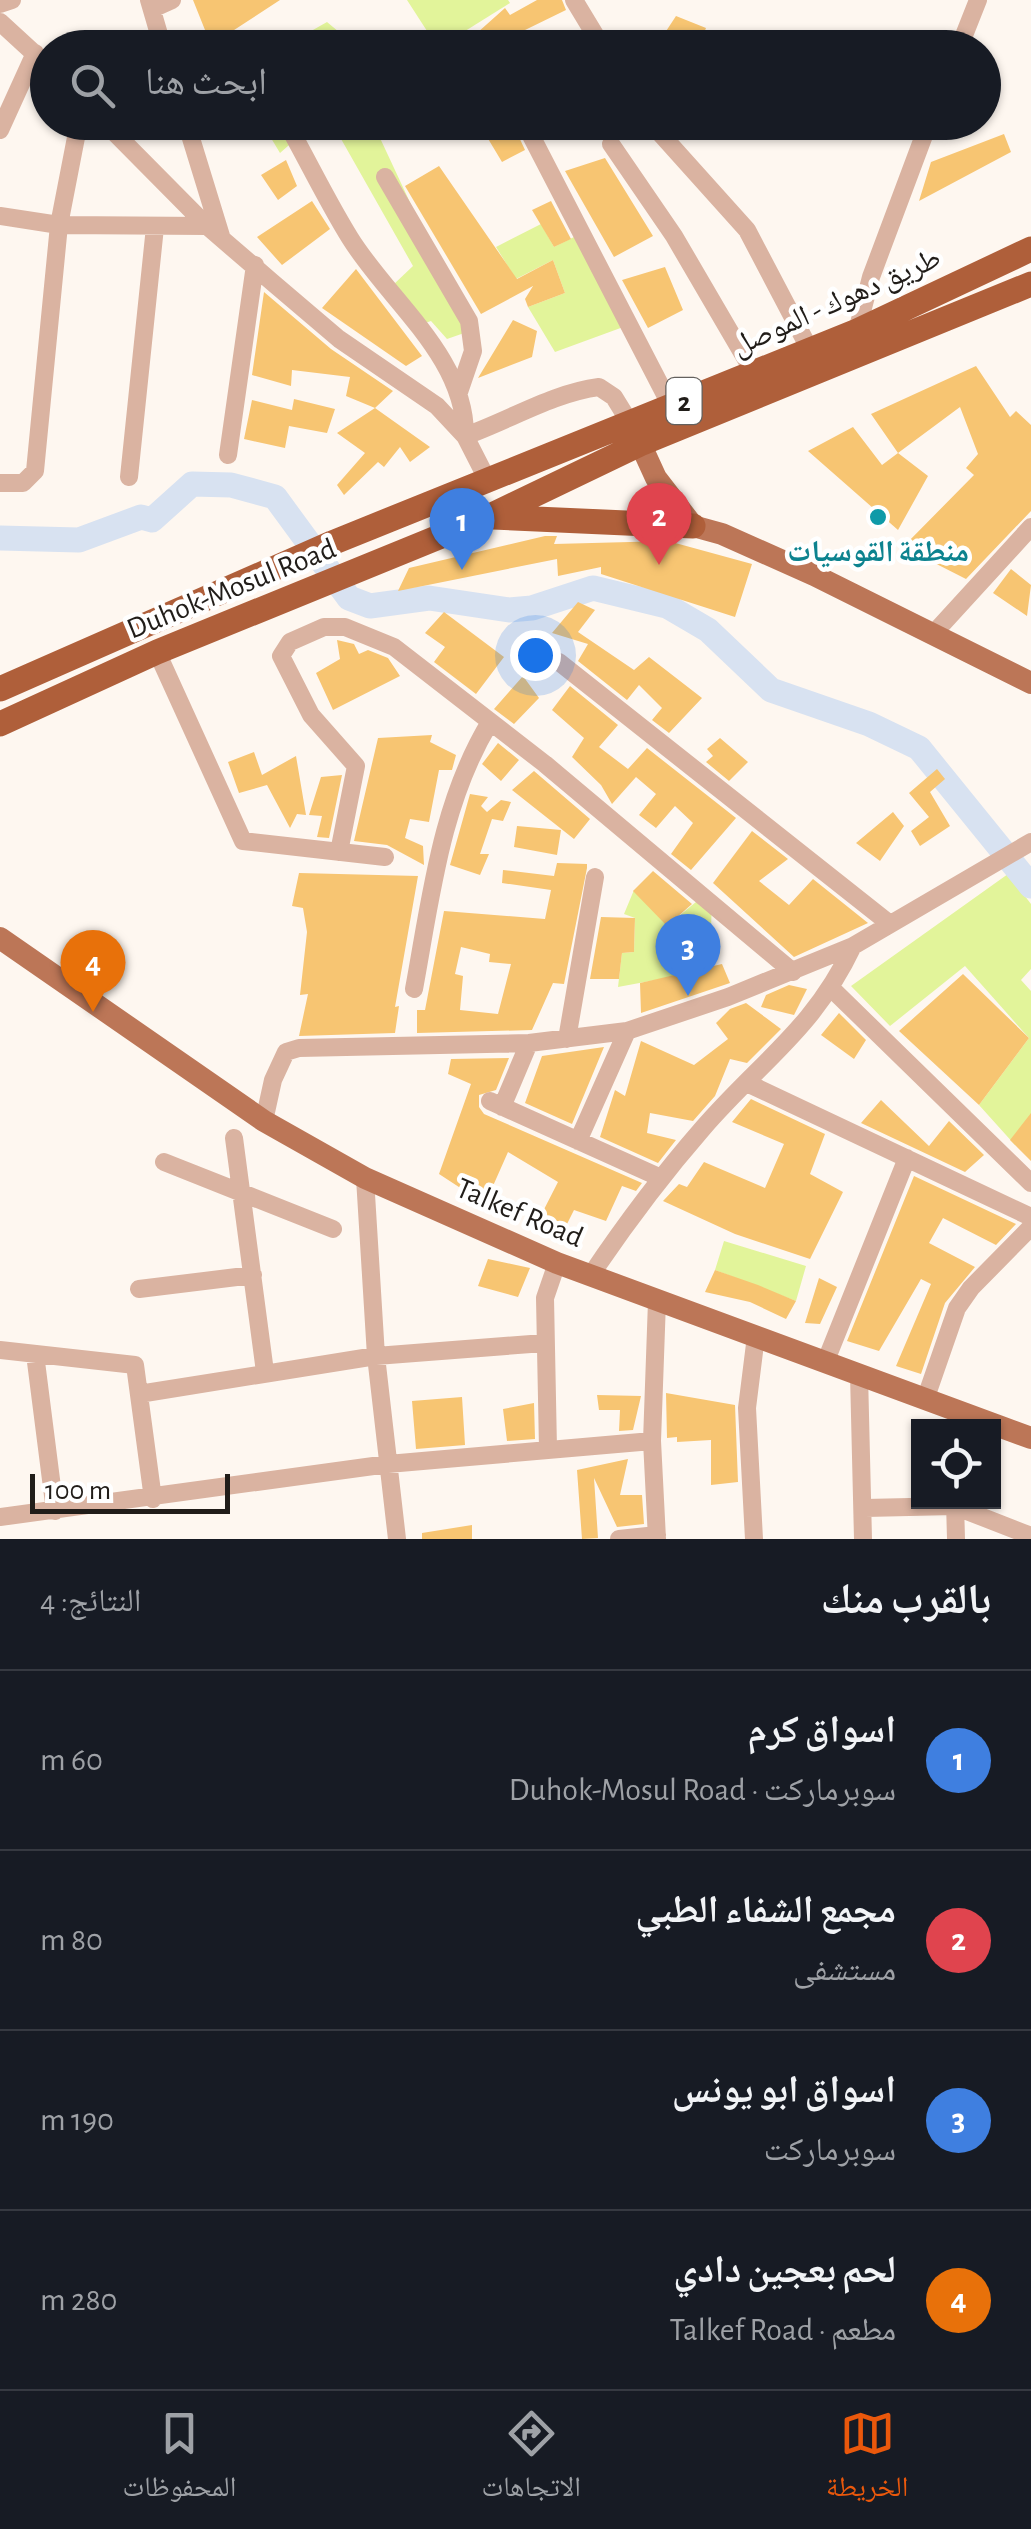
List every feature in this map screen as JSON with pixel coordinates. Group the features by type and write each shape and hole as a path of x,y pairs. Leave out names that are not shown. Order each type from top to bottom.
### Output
{"highway":[{"name":"طريق دهوك - الموصل","path":"635,433 672,406 857,331 1031,250"},
{"name":"طريق دهوك - الموصل","path":"332,542 488,481 635,433 1031,284"},
{"name":"2","path":"488,516 635,433"},
{"path":"488,516 692,526"},
{"name":"Duhok-Mosul Road","path":"0,724 157,652 488,516"},
{"name":"Duhok-Mosul Road","path":"0,689 332,542"}],"main road":[{"path":"635,433 664,490 692,526 737,541 934,632 1031,683"},
{"name":"Talkef Road","path":"0,940 264,1120 365,1178 557,1262 859,1374 967,1419"},
{"name":"Talkef Road","path":"1001,1430 1031,1438"}],"street":[{"path":"0,4 12,0"},
{"path":"158,30 150,5 172,0"},
{"path":"574,0 592,30"},
{"path":"966,30 978,0"},
{"path":"0,22 30,49"},
{"path":"0,130 30,78"},
{"path":"0,483 22,483 35,471 59,225 76,140"},
{"path":"122,140 223,241 340,338 438,406 465,436 488,481"},
{"path":"192,140 223,241"},
{"path":"296,140 351,240 444,365 459,392 465,413 465,436"},
{"path":"534,140 672,406"},
{"path":"666,140 748,230 810,350"},
{"path":"857,331 875,265 922,140"},
{"path":"610,144 674,236 754,373"},
{"path":"385,177 469,321 473,351 459,392"},
{"path":"0,216 59,225 208,226"},
{"path":"129,477 155,227"},
{"path":"228,456 254,265"},
{"path":"465,436 526,414 563,392 599,387 614,398 635,433"},
{"path":"934,632 1031,528"},
{"path":"339,852 356,766 311,715 280,656 283,648 324,627 344,627 394,647 793,972"},
{"path":"157,652 243,841 385,857"},
{"path":"559,662 890,924"},
{"path":"414,989 450,807 472,751 490,722"},
{"path":"264,1120 278,1064 286,1052 299,1048 528,1043 627,1031 793,972 853,946 1027,845"},
{"path":"567,1039 595,877"},
{"path":"591,1274 660,1178 705,1125 799,1033 832,989 853,946"},
{"path":"832,989 1031,1183"},
{"path":"578,1141 627,1031"},
{"path":"528,1043 496,1104 660,1178"},
{"path":"749,1084 1031,1217"},
{"path":"234,1138 265,1372"},
{"path":"825,1363 907,1158"},
{"path":"164,1162 333,1229"},
{"path":"365,1178 376,1356 396,1539"},
{"path":"925,1400 957,1308 971,1288 1031,1228"},
{"path":"548,1450 545,1298 557,1262"},
{"path":"139,1289 253,1274"},
{"path":"619,1539 657,1537 652,1441 657,1301"},
{"path":"754,1539 747,1408 756,1336"},
{"path":"139,1394 376,1356 544,1344"},
{"path":"0,1350 135,1365 153,1499"},
{"path":"34,1354 55,1511"},
{"path":"859,1374 863,1539"},
{"path":"0,1517 388,1464 652,1441"},
{"path":"864,1508 911,1506"},
{"path":"954,1509 956,1539"},
{"path":"966,1509 1031,1536"}],"green space":[{"path":"407,0 510,3 467,30 426,30"},
{"path":"327,22 337,30 313,30"},
{"path":"272,140 295,140 280,153"},
{"path":"342,140 381,140 470,331 447,339 431,321 419,325 393,285 413,266"},
{"path":"541,224 554,247 578,235 626,326 555,352 528,307 565,293 553,260 516,279 496,247"},
{"path":"1008,874 1031,904 1031,969 1021,980 1031,991 1031,1123 1015,1145 979,1105 1029,1038 965,966 890,1026 851,986"},
{"path":"634,890 669,924 696,902 712,904 709,970 618,987 622,953 634,952 635,918 624,914"},
{"path":"724,1241 806,1266 796,1301 715,1270"}],"building":[{"path":"193,0 280,0 234,30 205,30"},
{"path":"537,0 562,0 566,10 525,30 480,30 505,8 510,15"},
{"path":"676,16 706,28 705,30 667,30"},
{"path":"1004,134 1011,152 919,201 931,162 988,140 1001,140"},
{"path":"489,140 520,140 525,150 502,162"},
{"path":"605,158 653,236 614,257 565,171"},
{"path":"286,160 297,186 278,200 261,175"},
{"path":"439,166 517,279 553,260 565,293 528,307 525,299 533,286 481,314 405,186"},
{"path":"312,201 330,229 282,265 257,237"},
{"path":"551,201 571,239 554,247 532,210"},
{"path":"665,267 683,310 648,328 622,280"},
{"path":"356,269 422,356 406,366 322,308"},
{"path":"264,292 331,349 393,391 375,408 346,396 350,377 292,370 291,386 252,375"},
{"path":"513,320 537,331 532,357 478,378"},
{"path":"976,366 1010,417 1016,411 1031,425 1031,511 966,579 903,547 974,475 966,468 978,454 960,407 898,453 871,414"},
{"path":"294,399 335,409 327,433 289,426 285,448 244,439 252,400 292,410"},
{"path":"375,408 430,447 410,462 400,447 384,467 378,462 344,495 337,485 365,453 337,433"},
{"path":"853,427 882,465 898,453 928,476 898,530 808,451"},
{"path":"557,536 554,544 668,541 752,564 735,617 601,574 601,567 558,576 557,559 398,591 409,568"},
{"path":"1011,569 1031,585 1027,616 993,593"},
{"path":"578,602 595,610 578,632 634,670 649,657 702,698 669,733 652,720 662,708 639,685 627,700 578,661 588,644 552,633"},
{"path":"444,612 504,657 476,694 434,662 445,647 425,633"},
{"path":"337,640 354,644 359,654 368,650 388,658 400,676 333,710 316,673 340,659"},
{"path":"523,676 539,698 514,724 494,709"},
{"path":"570,686 618,725 599,747 628,769 647,748 736,818 691,870 671,854 693,823 675,806 656,828 639,815 656,794 636,777 612,804 601,785 572,757 584,738 552,710"},
{"path":"432,735 430,742 456,755 452,770 439,770 429,822 410,819 405,838 423,846 424,865 387,845 354,841 378,738"},
{"path":"720,738 748,762 729,781 706,762 713,756 707,749"},
{"path":"498,743 519,760 501,781 482,764"},
{"path":"254,752 262,775 296,756 306,815 297,814 290,828 267,785 239,793 228,762"},
{"path":"937,769 945,779 930,792 950,826 920,846 911,831 929,817 909,793"},
{"path":"534,771 590,819 574,839 512,790"},
{"path":"342,775 329,838 317,837 322,816 309,815 321,777"},
{"path":"470,794 488,797 481,806 487,812 501,800 511,802 503,821 492,819 480,854 489,854 480,875 450,865"},
{"path":"893,812 904,826 880,861 856,843"},
{"path":"517,826 561,830 557,855 514,847"},
{"path":"752,831 788,859 759,881 789,905 813,879 868,923 794,957 713,883"},
{"path":"557,863 587,864 564,984 553,983 532,1030 417,1033 417,1010 425,1010 444,911 545,919 551,890 502,883 503,870 554,876","holes":["461,947 490,954 489,962 511,964 498,1014 460,1010 463,976 455,974"]},
{"path":"653,871 692,904 667,926 633,891"},
{"path":"299,873 418,876 395,1007 399,1006 395,1033 299,1036 308,994 300,995 307,932 303,908 292,906"},
{"path":"601,917 635,918 634,952 622,953 619,979 590,979"},
{"path":"722,964 730,983 641,1013 640,983"},
{"path":"963,974 1029,1038 979,1105 899,1031"},
{"path":"789,985 807,989 794,1015 761,1007 766,995"},
{"path":"746,1003 781,1029 747,1063 730,1059 715,1096 693,1121 650,1113 647,1133 676,1140 658,1163 600,1137 615,1090 625,1096 641,1041 694,1065 728,1039 716,1023 730,1009"},
{"path":"839,1013 866,1040 854,1059 821,1035"},
{"path":"604,1047 572,1124 525,1103 542,1056"},
{"path":"509,1058 496,1090 479,1095 479,1107 484,1114 642,1183 636,1191 622,1186 606,1221 574,1210 560,1238 536,1225 558,1182 508,1152 485,1204 439,1174 471,1084 448,1074 451,1059"},
{"path":"751,1099 825,1134 810,1174 843,1192 810,1259 735,1234 663,1201 679,1184 687,1187 704,1162 765,1188 784,1144 732,1122"},
{"path":"881,1100 929,1146 949,1121 984,1155 965,1172 861,1123"},
{"path":"1031,1113 1031,1161 1010,1140"},
{"path":"914,1176 1016,1224 996,1245 943,1218 929,1243 975,1267 945,1303 921,1374 896,1366 931,1284 921,1279 879,1351 847,1341"},
{"path":"488,1259 530,1268 518,1297 478,1286"},
{"path":"715,1270 796,1301 786,1319 750,1302 705,1292"},
{"path":"819,1278 837,1287 820,1324 805,1323"},
{"path":"666,1393 735,1405 738,1482 711,1485 711,1440 677,1442 677,1437 667,1438"},
{"path":"597,1395 641,1396 633,1430 619,1431 620,1410 599,1410"},
{"path":"462,1397 465,1445 416,1449 412,1401"},
{"path":"534,1403 535,1439 507,1441 503,1409"},
{"path":"628,1459 620,1495 642,1495 644,1524 617,1527 594,1478 598,1538 582,1539 577,1470"},
{"path":"472,1525 472,1539 422,1539 422,1533"}],"waterway":[{"path":"0,538 79,540 141,517 152,520 192,484 231,485 275,497 349,598 370,606 429,598 509,610 532,608 593,588 667,606 708,630 771,690 869,724 919,748 1031,886"}],"place":[{"name":"منطقة القوسيات","path":"878,517"},
{"name":"مجمع الشفاء الطبي","path":"659,565"},
{"name":"اسواق كرم","path":"462,570"},
{"name":"اسواق ابو يونس","path":"688,996"},
{"name":"لحم بعجين دادي","path":"93,1012"}]}
